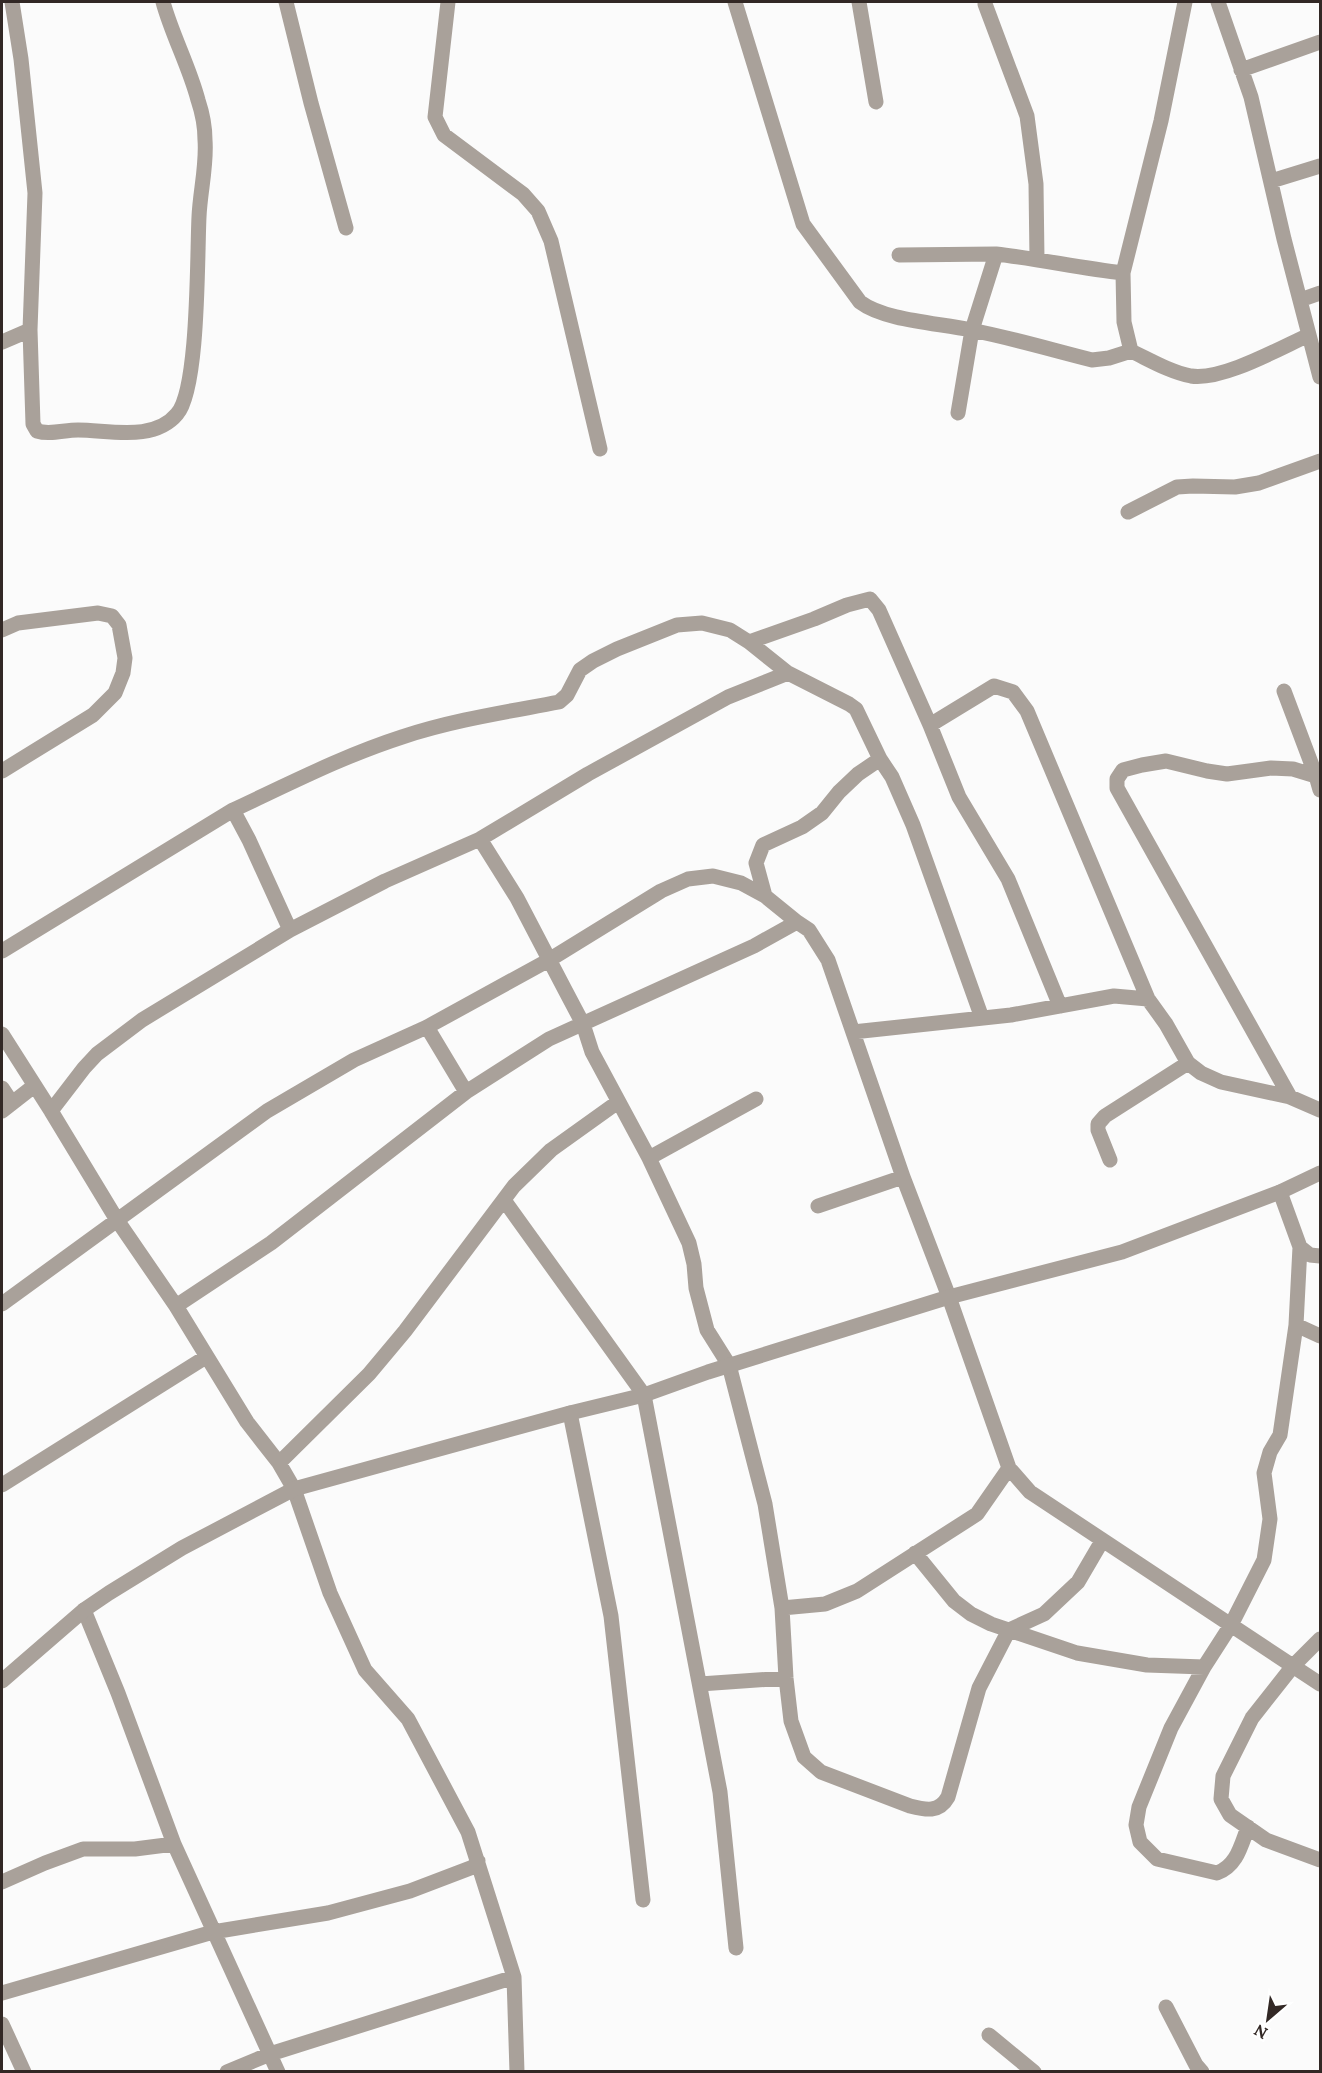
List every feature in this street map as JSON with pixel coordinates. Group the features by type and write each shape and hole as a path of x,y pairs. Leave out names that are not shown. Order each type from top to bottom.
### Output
{"street":[{"path":"12,2 21,59 35,193 30,330 33,424 37,431 47,433 78,430 125,432 153,429 170,422 185,401 192,364 205,141 198,100 168,21 164,2"},
{"path":"286,2 345,228"},
{"path":"448,2 435,117 444,135 523,194 538,211 551,241 600,449"},
{"path":"735,2 803,224 848,288 867,307 917,321 972,330 1092,360 1109,358 1131,351 1172,371 1194,376 1220,374 1310,335"},
{"path":"859,2 876,102"},
{"path":"1131,351 1124,322 1123,273 1161,121 1185,2"},
{"path":"1218,2 1251,97 1320,377"},
{"path":"985,4 1027,116 1036,184 1037,259"},
{"path":"1241,70 1320,42"},
{"path":"1270,181 1320,166"},
{"path":"958,413 972,330 996,254"},
{"path":"899,255 996,254 1123,273"},
{"path":"1300,300 1320,293"},
{"path":"2,342 30,330"},
{"path":"1128,512 1177,487 1235,487 1251,484 1320,461"},
{"path":"749,642 847,605 870,599 879,610 959,797 1008,879 1060,1006"},
{"path":"2,630 18,623 99,613 112,616 120,625 125,657 123,673 115,693 93,715 2,771"},
{"path":"2,951 233,810 341,759 403,736 470,719 559,702 567,695 580,670 593,661 677,625 702,623 730,630 788,673 840,698 856,709 880,759 892,777 913,825 982,1018"},
{"path":"51,1110 97,1054 142,1020 290,930 385,881 480,838 588,774 728,697 788,673"},
{"path":"930,725 994,686 1014,692 1027,711 1148,999 1166,1024 1188,1064 1221,1082 1290,1097 1320,1110"},
{"path":"1284,690 1318,783"},
{"path":"765,896 756,863 763,845 802,827 822,813 858,774 880,759"},
{"path":"1290,1097 1117,788 1117,779 1124,770 1166,761 1227,774 1271,768 1293,769 1318,783"},
{"path":"233,810 290,930"},
{"path":"480,838 517,898 583,1024 592,1052 649,1158 688,1243 707,1330 729,1365 765,1504 782,1608 791,1721 804,1757 811,1765 821,1772 910,1806 925,1810 937,1809 944,1804 948,1797 979,1688 1009,1630 1044,1614 1078,1582 1102,1541"},
{"path":"2,1304 267,1111 354,1060 427,1027 549,960 644,901 688,879 714,876 741,883 765,896 809,930 828,960 903,1177 949,1297 1009,1468 1030,1492 1320,1684"},
{"path":"176,1306 271,1243 466,1092 549,1039 754,946 797,922"},
{"path":"853,1032 1011,1015 1114,996 1148,999"},
{"path":"427,1027 466,1092"},
{"path":"2,1034 117,1220 176,1306 247,1422 279,1463 294,1489 330,1593 365,1670 408,1719 468,1832 514,1977 517,2072"},
{"path":"1110,1160 1098,1130 1098,1124 1105,1116 1188,1064"},
{"path":"2,1088 7,1107 34,1086"},
{"path":"649,1158 756,1099"},
{"path":"279,1463 369,1374 405,1331 514,1186 551,1150 618,1102"},
{"path":"2,1681 84,1611 109,1593 182,1548 294,1489 570,1413 644,1395 729,1365 949,1297 1122,1252 1280,1192 1320,1173"},
{"path":"818,1206 903,1177"},
{"path":"1248,1827 1236,1858 1227,1870 1217,1873 1157,1859 1140,1842 1136,1825 1139,1807 1171,1728 1204,1667 1231,1625 1264,1560 1270,1519 1264,1473 1270,1452 1280,1435 1296,1325 1300,1247 1280,1192"},
{"path":"504,1200 644,1395 720,1792 736,1948"},
{"path":"1300,1247 1310,1255 1320,1256"},
{"path":"1296,1325 1320,1336"},
{"path":"2,1485 206,1358"},
{"path":"570,1413 611,1616 643,1900"},
{"path":"782,1608 825,1604 857,1591 977,1514 1009,1468"},
{"path":"915,1553 961,1607 1009,1630 1077,1653 1147,1665 1204,1667"},
{"path":"84,1611 118,1693 174,1844 278,2072"},
{"path":"1320,1639 1293,1666 1252,1718 1223,1776 1221,1799 1230,1815 1266,1840 1320,1860"},
{"path":"700,1684 786,1678"},
{"path":"2,1882 83,1849 135,1849 174,1844"},
{"path":"2,1993 213,1932 328,1913 410,1891 472,1867 478,1861"},
{"path":"227,2072 270,2054 514,1977"},
{"path":"1167,2007 1195,2069"},
{"path":"4,2032 24,2072"},
{"path":"989,2035 1034,2072"}]}
